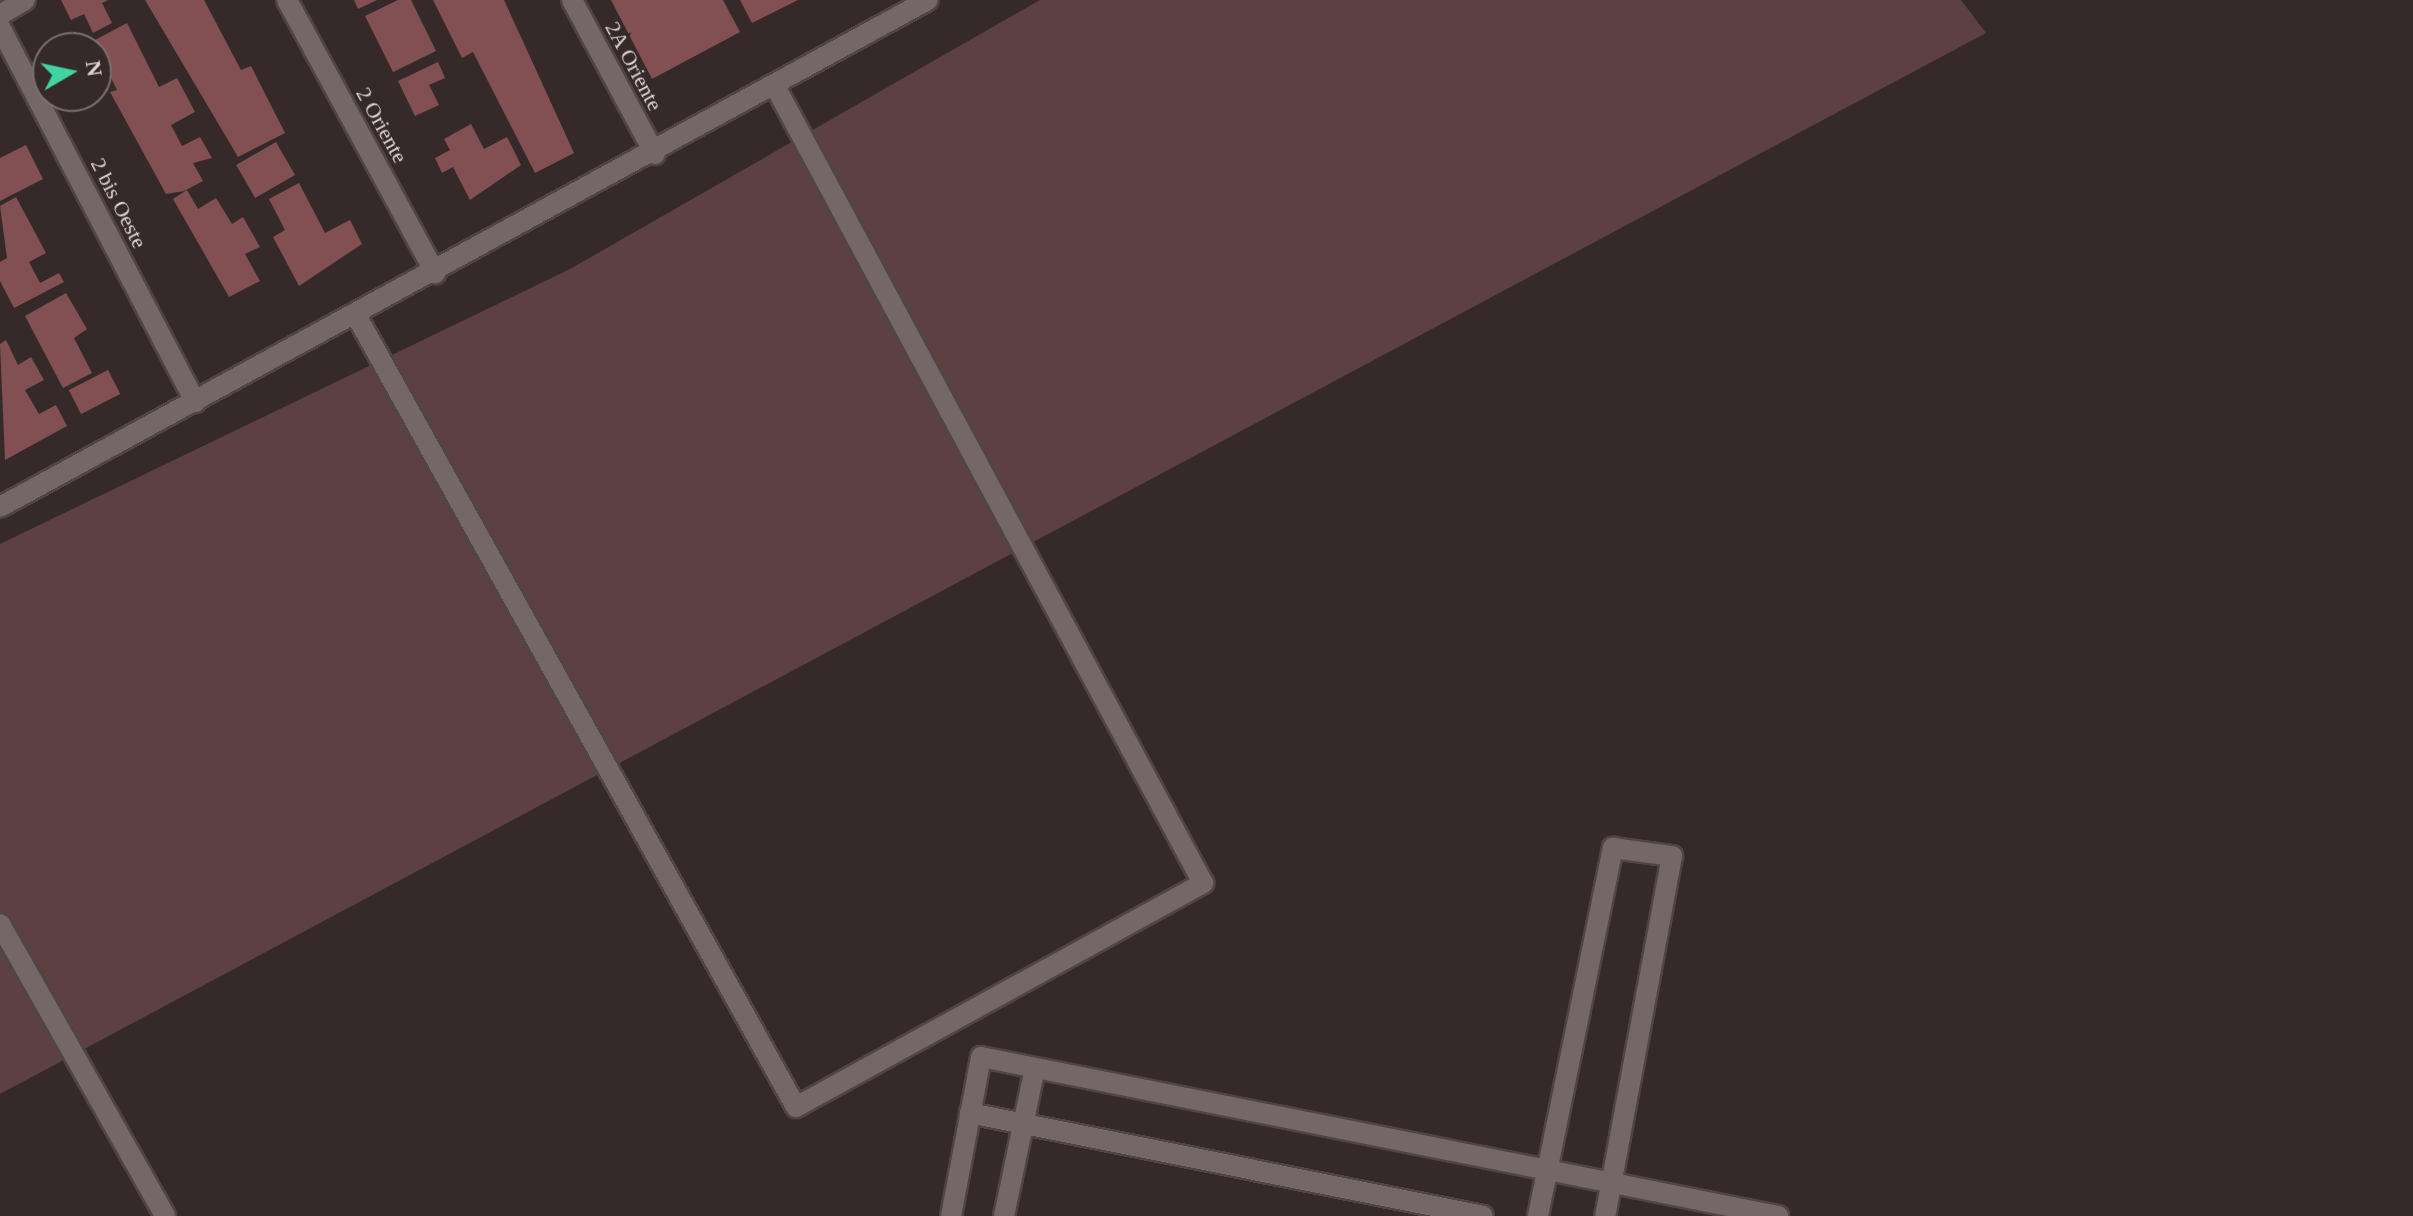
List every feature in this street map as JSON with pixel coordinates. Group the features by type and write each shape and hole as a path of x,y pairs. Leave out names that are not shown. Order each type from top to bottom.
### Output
{"street":[{"path":"0,15 25,0"},
{"name":"2 Oriente","path":"287,0 435,273"},
{"name":"2A Oriente","path":"572,0 655,154"},
{"path":"0,507 655,154 775,86 898,8 928,0"},
{"name":"2 bis Oeste","path":"0,27 195,402"},
{"path":"356,315 796,1107 810,1100 1203,883 775,86"},
{"path":"1538,1216 1613,848 1672,856 1605,1216"},
{"path":"0,924 165,1216"},
{"path":"951,1216 981,1057 1778,1216"},
{"path":"1004,1216 1035,1068"},
{"path":"970,1113 1483,1216"}],"shaded area":[{"path":"1040,0 1961,0 1986,33 0,1094 0,544 570,269"}],"building":[{"path":"61,0 108,0 102,3 112,23 93,32 84,14 71,20"},
{"path":"145,0 204,0 241,70 251,66 285,133 238,157"},
{"path":"354,0 377,0 358,9"},
{"path":"398,0 411,0 436,51 393,72 365,16"},
{"path":"433,0 504,0 574,153 535,173 473,52 462,58"},
{"path":"611,0 723,0 740,32 652,79"},
{"path":"740,0 798,0 752,23"},
{"path":"127,23 159,87 177,78 195,112 171,125 182,146 200,137 212,158 193,163 203,181 184,191 166,194 112,96 112,91 117,90 112,80 110,32"},
{"path":"438,62 445,78 429,85 439,105 415,116 398,81"},
{"path":"471,124 484,149 507,137 521,165 470,200 453,167 442,173 435,158 450,150 444,139"},
{"path":"276,142 295,175 255,198 236,165"},
{"path":"26,145 43,179 0,201 0,158"},
{"path":"299,183 325,233 350,220 362,244 299,286 273,237 285,230 269,199"},
{"path":"187,190 198,209 216,198 232,224 243,217 260,247 245,254 260,281 229,297 173,199"},
{"path":"16,197 46,253 29,262 40,283 59,273 64,282 14,308 0,281 0,262 7,258 0,206"},
{"path":"66,293 87,329 74,338 92,373 63,388 25,316"},
{"path":"6,340 18,365 31,357 44,380 25,390 39,414 56,405 67,426 5,460 0,344"},
{"path":"108,370 120,394 81,414 69,390"}]}
